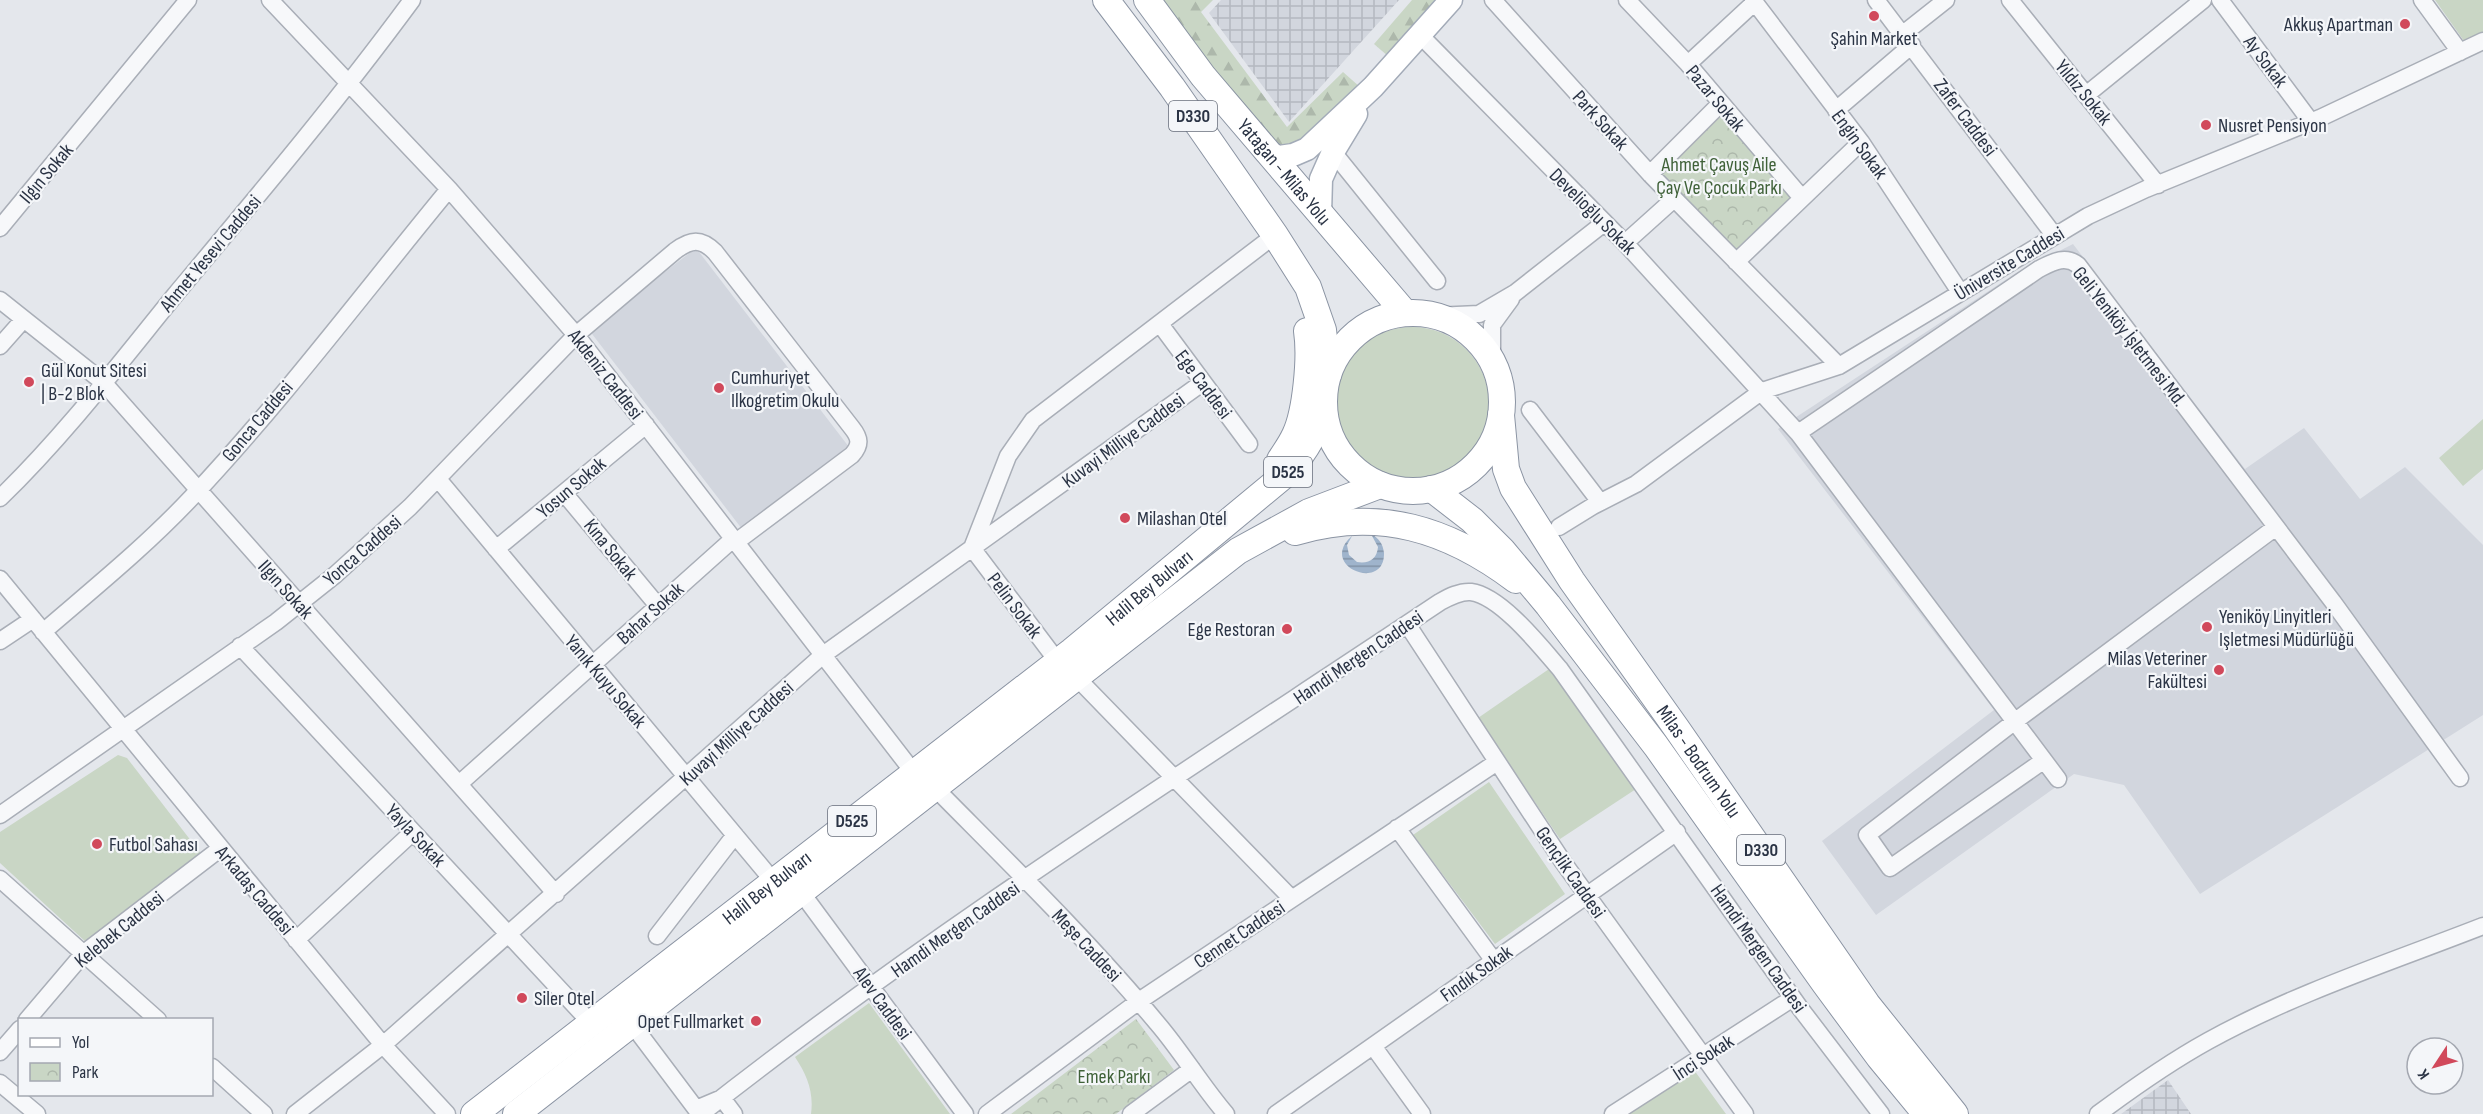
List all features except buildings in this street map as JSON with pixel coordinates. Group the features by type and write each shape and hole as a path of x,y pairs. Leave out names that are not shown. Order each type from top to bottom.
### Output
{"highway":[{"name":"Yatağan - Milas Yolu","path":"1106,0 1172,87 1275,235"},
{"name":"Yatağan - Milas Yolu","path":"1147,0 1203,76 1405,313"},
{"path":"1275,235 1308,287 1323,330 1328,375 1324,401 1328,428 1338,452 1357,472 1380,485 1406,491 1432,489 1457,480 1478,463 1493,441 1501,415 1500,389 1492,363 1473,337 1457,325 1435,316 1405,313 1380,319 1358,332 1340,351 1328,375"},
{"path":"1225,523 1280,459 1296,434 1305,393 1310,353 1305,315 1296,283 1275,235"},
{"name":"D525","path":"1225,523 1287,473 1309,446 1321,421 1324,401"},
{"name":"Milas - Bodrum Yolu","path":"1501,415 1506,469 1513,488 1572,581 1868,1004 1955,1114"},
{"name":"D525","path":"1238,551 1309,512 1380,485"},
{"path":"1432,489 1472,520 1503,551 1548,605"},
{"path":"1238,551 1313,526 1331,523 1353,521 1401,524 1464,545 1514,578 1548,605"},
{"name":"Halil Bey Bulvarı","path":"516,1114 935,788 1067,670 1225,523"},
{"name":"Halil Bey Bulvarı","path":"474,1114 914,773 1238,551"},
{"name":"Milas - Bodrum Yolu","path":"1548,605 1656,746 1832,994 1926,1114"}],"main road":[{"path":"1265,151 1279,157 1293,155 1307,149 1373,87 1451,0"},
{"path":"1320,215 1322,179 1334,152 1373,87"}],"street":[{"name":"Ilgın Sokak","path":"0,228 188,0"},
{"name":"Akdeniz Caddesi","path":"270,0 449,189 576,335 914,773"},
{"name":"Ahmet Yesevi Caddesi","path":"0,498 43,453 349,86 412,0"},
{"name":"Park Sokak","path":"1493,0 1650,174 1839,366"},
{"name":"Pazar Sokak","path":"1627,0 1688,64 1802,198"},
{"name":"Zafer Caddesi","path":"1876,0 2054,235"},
{"path":"1836,110 1946,0"},
{"name":"Yıldız Sokak","path":"2010,0 2158,184"},
{"path":"2086,95 2204,0"},
{"name":"Ay Sokak","path":"2220,0 2311,122"},
{"path":"2422,0 2460,52"},
{"path":"1688,64 1754,1"},
{"name":"Engin Sokak","path":"1754,1 1862,142 1960,292"},
{"name":"Develioğlu Sokak","path":"1420,35 1625,243 1762,391"},
{"name":"Üniversite Caddesi","path":"1559,527 1600,502 1636,484 1762,391 1839,366 2088,216 2158,184 2311,122 2483,41"},
{"path":"1650,174 1721,103"},
{"path":"1736,262 1862,142"},
{"path":"1334,152 1437,281"},
{"name":"Gonca Caddesi","path":"0,641 38,625 151,537 242,442 449,189"},
{"path":"1625,243 1674,199"},
{"path":"1435,316 1479,314 1515,293 1604,223"},
{"path":"972,548 999,475 1023,431 1054,402 1275,235"},
{"name":"Bahar Sokak","path":"459,784 592,664 735,540 852,455 859,446 859,440 852,428 715,252 703,242 690,241 675,251 576,335"},
{"name":"Geli Yeniköy İşletmesi Md.","path":"1798,433 2039,268 2066,259 2078,266 2276,527 2460,778"},
{"path":"1492,363 1492,326 1515,293"},
{"name":"Ilgın Sokak","path":"0,300 103,382 556,894"},
{"path":"0,346 23,320"},
{"name":"Ege Caddesi","path":"1160,324 1249,444"},
{"name":"Yonca Caddesi","path":"0,815 299,604 378,538 576,335"},
{"name":"Kuvayi Milliye Caddesi","path":"295,1114 383,1046 823,655 1202,383"},
{"path":"1762,391 1798,433 2058,779"},
{"path":"1530,410 1600,502"},
{"name":"Yosun Sokak","path":"496,549 646,425"},
{"name":"Yanık Kuyu Sokak","path":"438,479 774,882"},
{"name":"Kına Sokak","path":"564,493 658,606"},
{"path":"2043,760 1890,868 1867,836 2014,722 2276,527"},
{"name":"Pelin Sokak","path":"972,548 1067,670 1292,899"},
{"name":"Arkadaş Caddesi","path":"0,579 383,1046 447,1114"},
{"name":"Hamdi Mergen Caddesi","path":"701,1114 784,1049 1025,879 1440,602 1462,593 1471,592 1498,606 1518,623 1560,669 1793,998 1881,1114"},
{"name":"Gençlik Caddesi","path":"1407,624 1587,896 1745,1114"},
{"name":"Yayla Sokak","path":"240,646 591,1023"},
{"name":"Cennet Caddesi","path":"987,1114 1139,1001 1497,762"},
{"name":"Meşe Caddesi","path":"935,788 1025,879 1139,1001 1226,1114"},
{"path":"1398,828 1494,961"},
{"path":"296,940 413,832"},
{"name":"Fındık Sokak","path":"1276,1114 1677,832"},
{"path":"657,936 735,835"},
{"name":"Kelebek Caddesi","path":"29,1018 84,953 220,848"},
{"path":"0,879 156,1018"},
{"name":"Alev Caddesi","path":"801,892 965,1114"},
{"path":"2098,1114 2207,1041 2250,1020 2296,999 2483,926"},
{"name":"İnci Sokak","path":"1613,1114 1793,998"},
{"path":"632,1024 696,1109 722,1098 734,1114"},
{"path":"0,1052 18,1031"},
{"path":"1372,1046 1422,1114"},
{"path":"213,1068 264,1114"},
{"path":"1131,1114 1192,1069"},
{"path":"0,1083 37,1114"}],"shaded area":[{"path":"1221,0 1399,0 1289,122 1209,13"},
{"name":"Yeniköy Linyitleri Işletmesi Müdürlüğü","path":"2073,244 2245,469 2304,428 2360,499 2405,467 2483,545 2483,715 2200,894 2124,785 2074,774 1876,915 1822,841 1994,710 1778,429 2016,273"},
{"name":"Cumhuriyet Ilkogretim Okulu","path":"696,248 849,447 742,529 589,330"},
{"path":"2168,1080 2191,1114 2121,1114"}],"green space":[{"path":"1160,0 1213,0 1201,12 1287,127 1343,72 1360,87 1300,147 1269,146"},
{"path":"1412,0 1439,0 1389,57 1374,44"},
{"path":"2435,0 2483,0 2483,32 2464,41"},
{"name":"Ahmet Çavuş Aile Çay Ve Çocuk Parkı","path":"1721,103 1802,198 1736,262 1650,174"},
{"path":"1412,327 1441,333 1455,340 1466,350 1476,361 1483,375 1489,404 1483,433 1476,447 1466,458 1455,468 1441,475 1412,481 1383,475 1369,468 1358,458 1348,447 1341,433 1335,404 1341,375 1348,361 1358,350 1369,340 1383,333"},
{"path":"2483,419 2483,469 2463,486 2439,458"},
{"path":"1549,669 1636,789 1560,839 1478,718"},
{"name":"Futbol Sahası","path":"118,755 127,758 202,855 87,943 0,863 0,832"},
{"path":"1489,782 1565,894 1495,944 1413,835"},
{"path":"869,1003 950,1114 811,1114 809,1084 795,1057"},
{"name":"Emek Parkı","path":"1136,1019 1174,1070 1116,1114 1011,1114"},
{"path":"1694,1070 1726,1114 1624,1114"}],"water":[{"path":"1371,534 1383,547 1381,565 1374,571 1365,573 1355,571 1342,557 1343,547 1352,536 1347,545 1349,555 1357,562 1369,561 1376,555 1378,547"}],"place":[{"name":"Şahin Market","path":"1874,16"},
{"name":"Akkuş Apartman","path":"2405,24"},
{"name":"Nusret Pensiyon","path":"2206,125"},
{"name":"Gül Konut Sitesi | B-2 Blok","path":"29,382"},
{"name":"Cumhuriyet Ilkogretim Okulu","path":"719,388"},
{"name":"Milashan Otel","path":"1125,518"},
{"name":"Yeniköy Linyitleri Işletmesi Müdürlüğü","path":"2207,627"},
{"name":"Ege Restoran","path":"1287,629"},
{"name":"Milas Veteriner Fakültesi","path":"2219,670"},
{"name":"Futbol Sahası","path":"97,844"},
{"name":"Siler Otel","path":"522,998"},
{"name":"Opet Fullmarket","path":"756,1021"}]}
